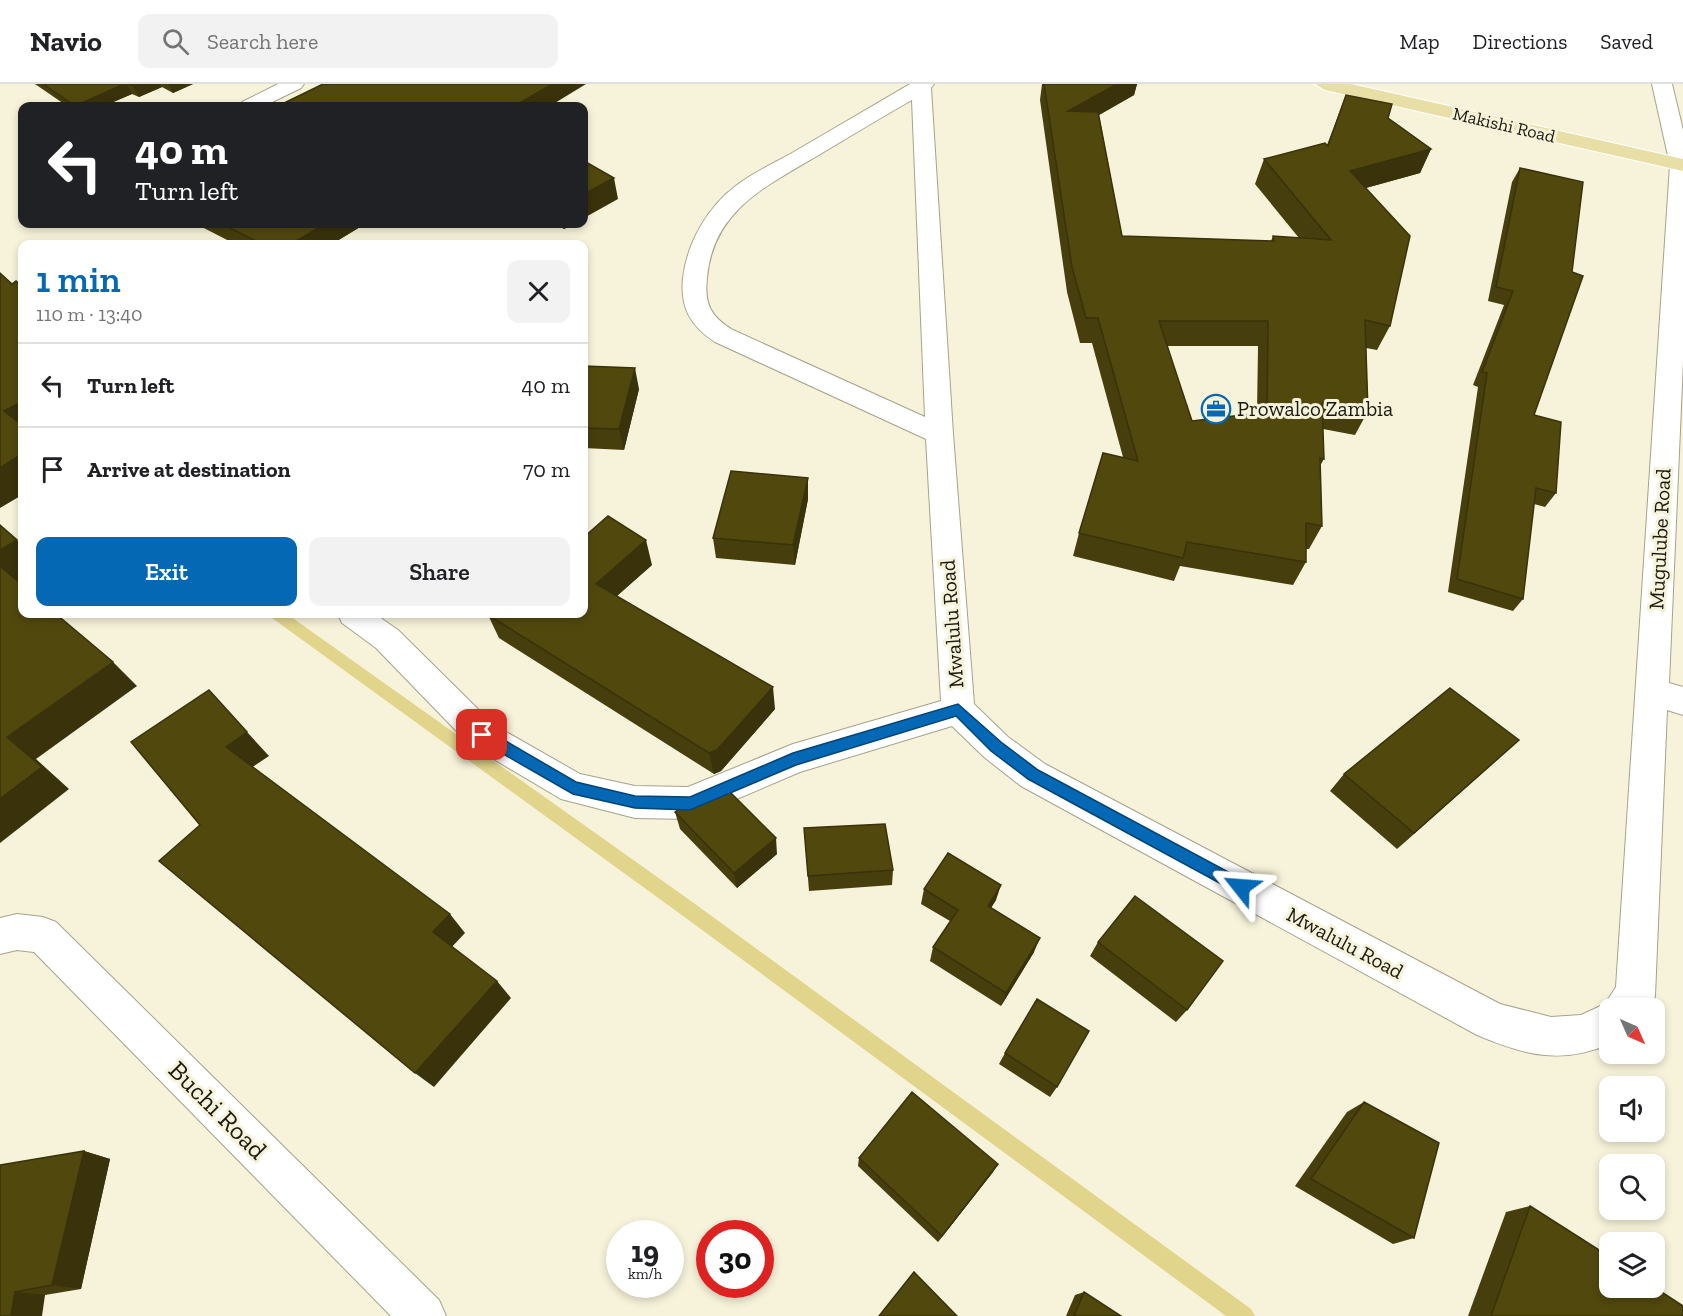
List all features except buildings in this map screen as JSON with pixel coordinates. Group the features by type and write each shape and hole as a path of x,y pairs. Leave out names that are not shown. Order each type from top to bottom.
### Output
{"main road":[{"name":"Makishi Road","path":"1325,84 1682,165"}],"street":[{"path":"257,102 294,84"},
{"name":"Mugulube Road","path":"1624,998 1652,691 1682,165 1662,84"},
{"path":"923,85 744,190 725,208 700,246 695,266 693,296 698,314 710,328 741,345 939,434"},
{"name":"Mwalulu Road","path":"923,85 939,434 958,710 996,747 1033,775 1491,1022 1530,1036 1569,1037 1592,1034 1599,1028"},
{"path":"358,618 387,639 482,735 573,788 635,802 690,803 793,759 958,710"},
{"path":"1652,691 1683,701"},
{"name":"Buchi Road","path":"0,936 17,932 43,935 423,1316"}],"waterway":[{"path":"283,618 685,907 1244,1316"}],"place":[{"name":"Prowalco Zambia","path":"1216,409"}],"route":[{"path":"482,735 573,788 635,802 690,803 793,759 958,710 996,747 1033,775 1241,887"}]}
